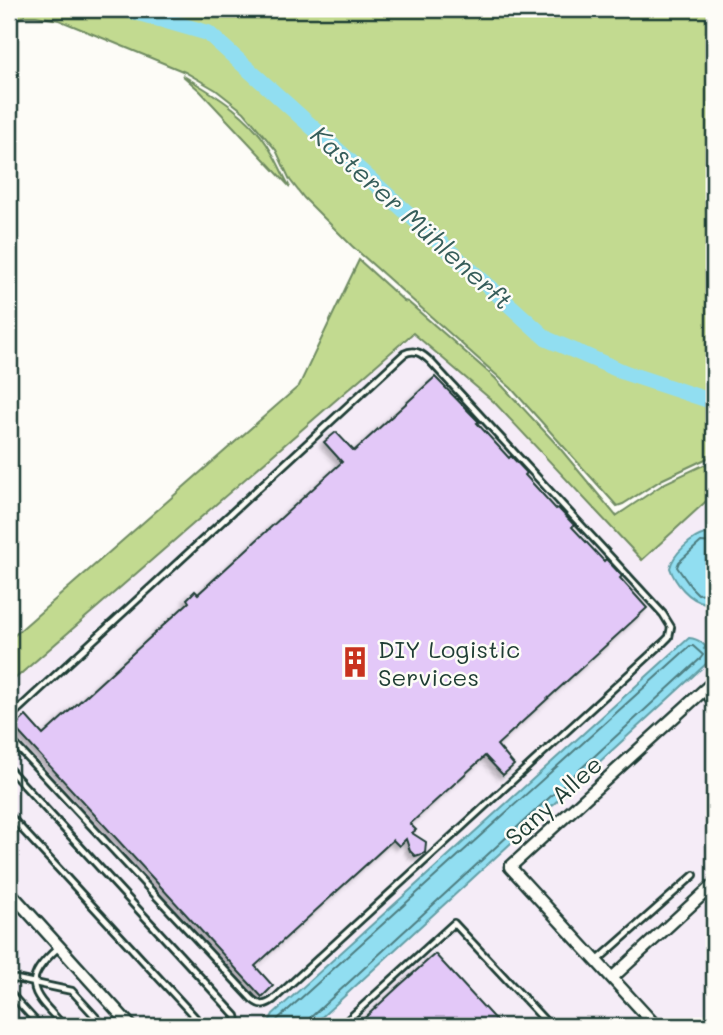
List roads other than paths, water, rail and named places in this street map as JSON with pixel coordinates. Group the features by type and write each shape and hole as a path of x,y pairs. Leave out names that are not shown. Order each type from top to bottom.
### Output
{"street":[{"name":"Sany Allee","path":"656,1026 510,867 714,681"},
{"path":"704,690 714,701"},
{"path":"612,978 714,884"},
{"path":"9,891 131,1026"}],"lane":[{"path":"9,718 404,354 412,351 419,352 431,362 663,614 671,628 664,642 273,1000 264,1005 252,999 9,738"},
{"path":"9,769 236,1016 238,1026"},
{"path":"9,815 203,1026"},
{"path":"596,961 694,875"},
{"path":"341,1026 454,923 550,1026"},
{"path":"60,947 37,970 34,984 36,994 64,1026"},
{"path":"9,981 16,979 72,992 104,1026"},
{"path":"9,992 40,1026"}],"water":[{"path":"705,534 714,537 714,597 705,603 683,590 670,568 684,547"},
{"path":"689,638 700,641 707,649 711,656 706,664 312,1026 267,1026 273,1014"}],"waterway":[{"name":"Kasterer Mühlenerft","path":"125,9 208,33 547,339 626,373 714,402"},
{"path":"704,649 714,640"}],"place":[{"name":"DIY Logistic Services","path":"355,662"}]}
